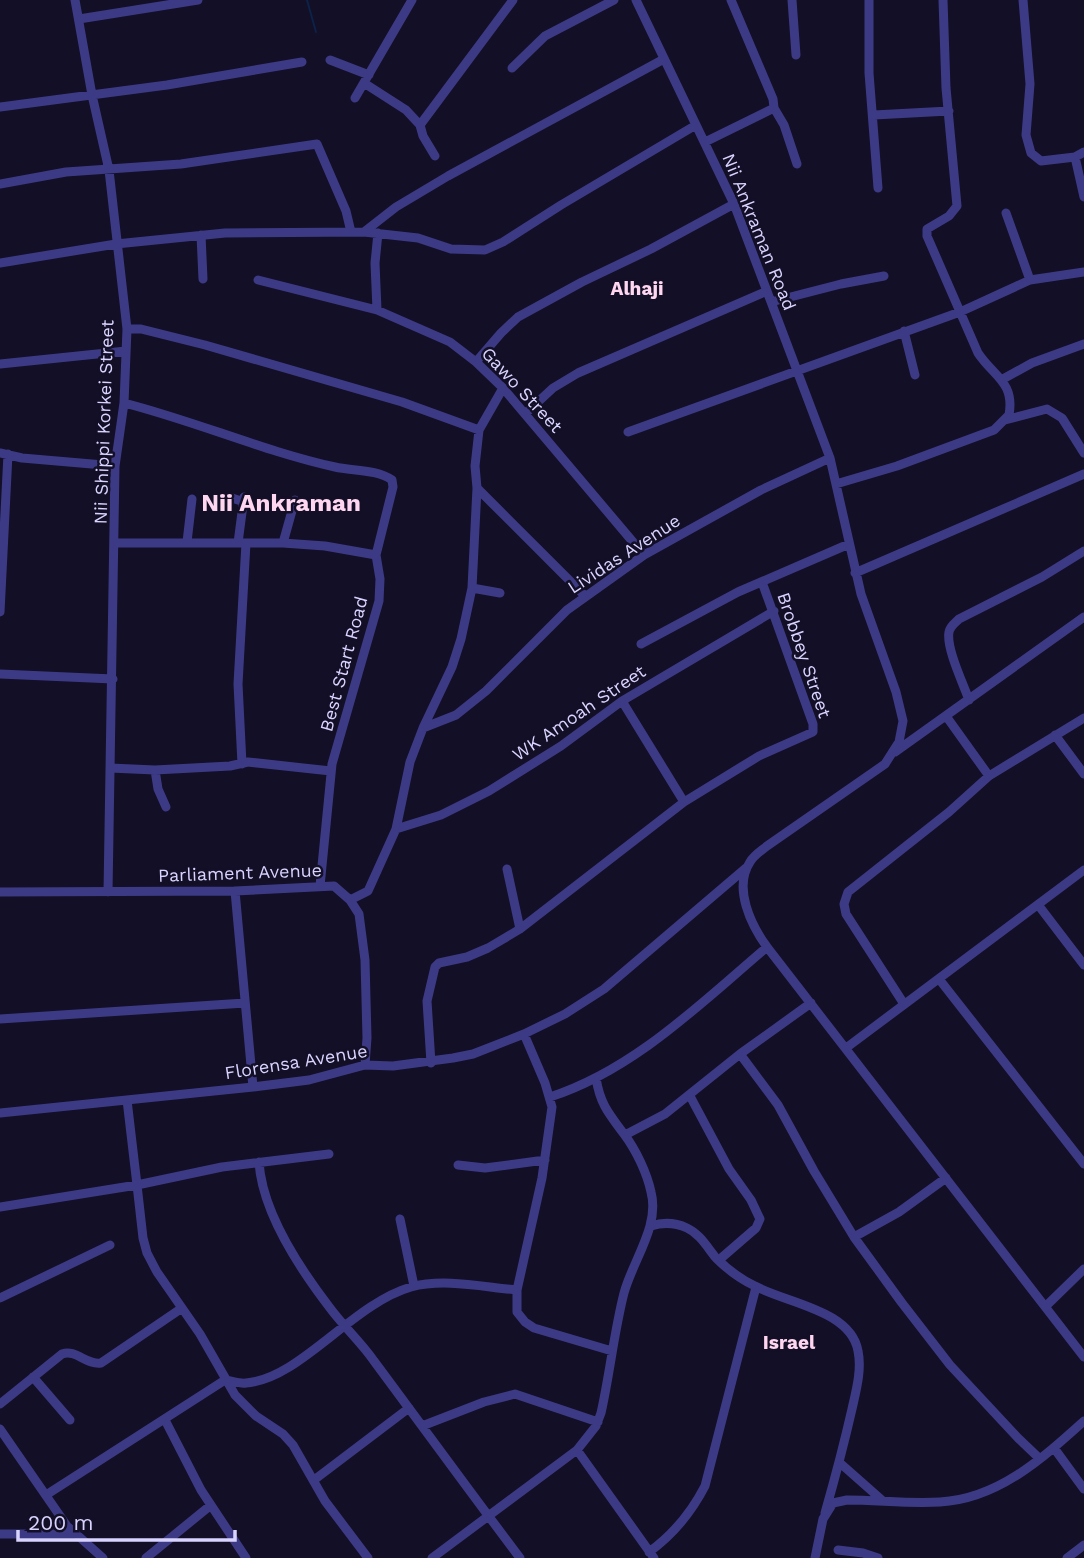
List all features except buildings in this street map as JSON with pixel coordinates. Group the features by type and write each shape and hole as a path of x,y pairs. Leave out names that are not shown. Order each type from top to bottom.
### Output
{"street":[{"name":"Nii Shippi Korkei Street","path":"75,0 92,96 109,170 127,329 124,403 115,466 108,892"},
{"path":"79,19 198,0"},
{"path":"355,98 412,0"},
{"path":"420,125 513,0"},
{"path":"512,68 545,36 614,0"},
{"name":"Nii Ankraman Road","path":"636,0 734,204 830,458 855,573 904,721 903,733 893,753"},
{"path":"731,0 773,99 774,108 784,125 797,164"},
{"path":"792,0 796,55"},
{"path":"869,0 869,73 878,188"},
{"path":"836,484 897,466 974,438 994,430 1009,415 1010,401 1003,379 986,365 978,353 927,236 928,229 949,216 957,206 948,111 943,0"},
{"path":"1023,0 1030,84 1026,135 1031,153 1041,161 1075,158 1084,152"},
{"path":"364,232 396,207 448,176 664,59"},
{"path":"331,61 367,79 406,110 420,125 435,156"},
{"path":"0,107 92,96 302,62"},
{"path":"705,142 774,108"},
{"path":"874,115 948,111"},
{"path":"0,263 116,244 263,231 378,233 418,239 451,249 485,250 503,242 696,125"},
{"path":"0,184 66,172 218,160 317,144 346,211 351,232"},
{"path":"1075,158 1084,198"},
{"path":"476,362 518,317 582,282 651,250 734,204"},
{"path":"1006,213 1030,280"},
{"path":"376,310 375,263 378,233"},
{"path":"201,235 203,279"},
{"path":"628,432 960,312 1030,280 1084,272"},
{"path":"771,302 884,276"},
{"name":"Gawo Street","path":"258,281 376,310 450,342 503,388 644,555"},
{"path":"525,414 553,388 578,373 767,291"},
{"path":"127,329 141,329 205,345 402,402 479,430"},
{"path":"904,331 915,375"},
{"path":"1003,379 1032,363 1084,344"},
{"path":"0,364 126,351"},
{"path":"365,1065 365,960 359,914 350,900 368,891 396,829 410,762 452,667 472,588 477,488 475,466 479,430 503,388"},
{"name":"Best Start Road","path":"124,403 305,461 385,475 392,480 393,486 376,555 380,579 379,601 331,771 320,886"},
{"path":"1005,420 1047,409 1062,418 1084,453"},
{"path":"0,611 4,454 115,466"},
{"name":"Lividas Avenue","path":"423,728 456,715 486,691 567,610 644,555 761,490 830,458"},
{"path":"855,573 1084,474"},
{"path":"477,488 585,596"},
{"path":"229,497 244,500 238,684 242,764"},
{"path":"187,542 192,499"},
{"path":"283,543 295,500"},
{"path":"115,543 283,543 325,546 376,555"},
{"path":"641,644 714,603 849,544"},
{"path":"969,700 948,634 951,626 959,619 1042,577 1084,551"},
{"name":"Brobbey Street","path":"684,802 758,756 813,732 813,724 762,582"},
{"path":"472,588 500,593"},
{"name":"WK Amoah Street","path":"396,829 441,815 489,791 561,746 622,701 774,611"},
{"name":"Florensa Avenue","path":"0,1113 309,1080 365,1065 431,1063 473,1054 524,1034 565,1014 604,989 747,868 754,857 879,769 893,753 1084,617"},
{"path":"0,674 113,680"},
{"path":"431,1063 427,1001 435,967 446,960 467,957 488,948 520,929 684,802 622,701"},
{"path":"946,716 989,776"},
{"path":"904,1004 846,914 844,904 848,892 950,812 989,776 1084,718"},
{"path":"1055,735 1084,774"},
{"path":"110,768 155,770 242,764 331,771"},
{"path":"155,770 158,789 166,807"},
{"path":"747,868 744,886 748,911 767,947 1084,1357"},
{"path":"507,869 520,929"},
{"path":"846,1048 1084,870"},
{"name":"Parliament Avenue","path":"0,892 235,891 334,886 350,900"},
{"path":"235,891 253,1087"},
{"path":"1039,906 1084,965"},
{"path":"550,1097 596,1078 667,1031 767,947"},
{"path":"939,979 1084,1164"},
{"path":"0,1019 245,1003"},
{"path":"625,1135 645,1126 690,1096 740,1054 811,1003"},
{"path":"524,1034 550,1097 551,1118 545,1160 517,1290 517,1311 528,1325 612,1351"},
{"path":"740,1054 778,1105 854,1237 950,1364 1040,1459"},
{"path":"432,1558 577,1450 598,1422 628,1278 651,1226 653,1206 652,1192 645,1172 625,1135 607,1113 599,1096 596,1078"},
{"path":"690,1096 722,1157 751,1200 760,1219 756,1228 719,1260"},
{"path":"127,1100 140,1218 147,1253 200,1334 225,1380 245,1405 288,1440 332,1511 368,1558"},
{"path":"0,1207 259,1162 329,1154"},
{"path":"458,1165 485,1168 545,1160"},
{"path":"259,1162 260,1182 273,1216 308,1276 520,1558"},
{"path":"854,1237 899,1212 946,1178"},
{"path":"400,1219 414,1286"},
{"path":"651,1226 670,1222 688,1228 738,1276 756,1287 841,1322 855,1340 859,1352 857,1384 815,1558"},
{"path":"0,1298 110,1245"},
{"path":"1046,1306 1084,1269"},
{"path":"46,1495 225,1380 245,1384 277,1373 381,1299 414,1286 441,1283 517,1290"},
{"path":"577,1450 652,1555 689,1514 705,1486 756,1287"},
{"path":"0,1404 67,1352 97,1364 109,1360 182,1308"},
{"path":"33,1377 70,1420"},
{"path":"422,1426 484,1402 515,1394 598,1422"},
{"path":"314,1479 409,1408"},
{"path":"165,1420 188,1467 246,1558"},
{"path":"825,1513 833,1503 839,1501 940,1502 969,1497 1023,1472 1084,1421"},
{"path":"0,1429 67,1526 103,1558"},
{"path":"1054,1448 1084,1489"},
{"path":"839,1463 883,1501"},
{"path":"146,1558 211,1505"},
{"path":"0,1534 76,1534"},
{"path":"1067,1558 1084,1545"},
{"path":"838,1550 878,1558"}],"waterway":[{"path":"307,0 316,32"}],"district":[{"name":"Alhaji","path":"637,288"},
{"name":"Nii Ankraman","path":"281,503"},
{"name":"Israel","path":"789,1342"}]}
